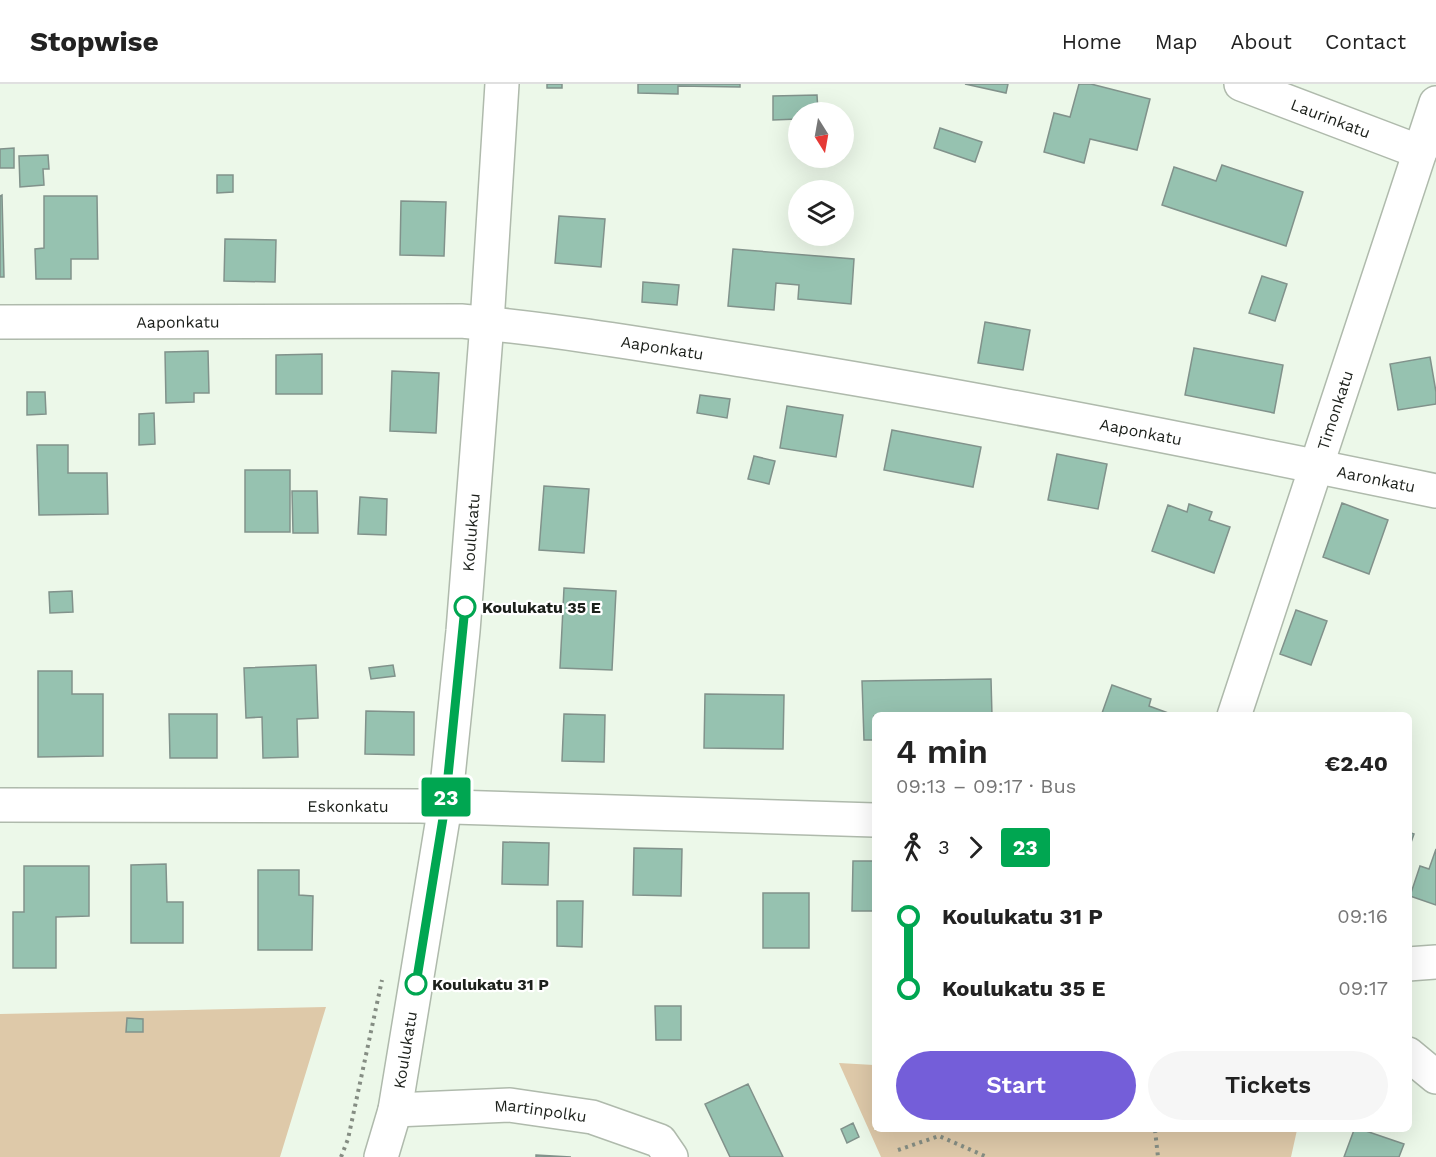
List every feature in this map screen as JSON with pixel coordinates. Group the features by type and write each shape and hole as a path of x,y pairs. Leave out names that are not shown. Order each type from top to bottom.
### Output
{"street":[{"name":"Koulukatu","path":"381,1157 395,1110 445,806 463,631 487,323 502,84"},
{"name":"Laurinkatu","path":"1241,84 1420,152"},
{"name":"Timonkatu","path":"1235,712 1436,103"},
{"name":"Aaponkatu","path":"0,322 461,321 487,323 584,335 910,387 1317,466"},
{"name":"Aaronkatu","path":"1317,466 1436,491"},
{"name":"Eskonkatu","path":"0,805 445,806 872,820"},
{"path":"1412,964 1436,962"},
{"path":"1412,1057 1436,1077"},
{"name":"Martinpolku","path":"395,1110 510,1105 592,1117 660,1141 671,1157"}],"path":[{"path":"1155,1132 1158,1157"},
{"path":"898,1150 939,1136 987,1157"}],"shaded area":[{"path":"326,1007 280,1157 0,1157 0,1014"},
{"path":"839,1063 872,1065 872,1132 1297,1132 1291,1157 881,1157"}],"building":[{"path":"547,84 562,84 562,88 547,88"},
{"path":"638,84 740,84 740,87 678,86 678,94 638,93"},
{"path":"965,84 1008,84 1006,93"},
{"path":"1079,84 1091,84 1150,99 1137,150 1090,139 1084,163 1044,152 1054,113 1070,117"},
{"path":"817,95 817,102 788,102 788,119 773,120 773,96"},
{"path":"940,128 982,142 975,162 934,148"},
{"path":"14,148 14,168 0,168 0,149"},
{"path":"48,155 49,169 43,169 44,185 20,187 19,156"},
{"path":"1222,165 1303,192 1286,246 1162,205 1174,167 1216,181"},
{"path":"217,175 233,175 233,192 217,193"},
{"path":"2,195 4,277 0,277 0,196"},
{"path":"44,196 97,196 98,259 71,259 71,279 36,279 35,249 44,248"},
{"path":"401,201 446,202 444,256 400,255"},
{"path":"559,216 605,219 601,267 555,263"},
{"path":"225,239 276,240 275,282 224,281"},
{"path":"733,249 854,259 851,304 798,299 799,285 776,283 774,310 728,306"},
{"path":"1262,276 1287,284 1275,321 1249,313"},
{"path":"643,282 679,285 677,305 642,302"},
{"path":"985,322 1030,330 1023,370 978,363"},
{"path":"1194,348 1283,365 1274,413 1185,395"},
{"path":"208,351 209,393 194,393 194,402 166,403 165,352"},
{"path":"322,354 322,394 276,394 276,355"},
{"path":"1430,357 1436,404 1398,410 1390,364"},
{"path":"392,371 439,373 436,433 390,431"},
{"path":"27,392 45,392 46,414 27,415"},
{"path":"700,395 730,399 727,418 697,413"},
{"path":"787,406 843,415 836,457 780,448"},
{"path":"154,413 155,444 139,445 139,414"},
{"path":"892,430 981,447 973,487 884,470"},
{"path":"37,445 68,445 68,473 107,473 108,514 39,515"},
{"path":"1057,454 1107,464 1098,509 1048,500"},
{"path":"754,456 775,461 769,484 748,479"},
{"path":"245,470 290,470 290,532 245,532"},
{"path":"544,486 589,489 584,553 539,550"},
{"path":"292,491 317,491 318,533 293,533"},
{"path":"360,497 387,499 386,535 358,534"},
{"path":"1342,503 1388,520 1369,574 1323,557"},
{"path":"1189,504 1212,512 1209,520 1230,527 1214,573 1152,551 1168,505 1187,512"},
{"path":"564,588 616,591 612,670 560,668"},
{"path":"72,591 73,612 50,613 49,592"},
{"path":"1296,610 1327,621 1311,665 1280,654"},
{"path":"316,665 318,718 297,719 298,757 263,758 262,717 246,718 244,668"},
{"path":"393,665 395,676 371,679 369,668"},
{"path":"38,671 72,671 72,694 103,694 103,756 38,757"},
{"path":"991,679 992,712 872,712 872,740 864,740 862,681"},
{"path":"1112,685 1151,699 1149,706 1165,712 1102,712"},
{"path":"705,694 784,695 783,749 704,748"},
{"path":"366,711 414,712 414,755 365,754"},
{"path":"169,714 217,714 217,758 170,758"},
{"path":"564,714 605,715 604,762 562,761"},
{"path":"503,842 549,843 548,885 502,884"},
{"path":"634,848 682,849 681,896 633,895"},
{"path":"1436,849 1436,905 1412,897 1420,866 1429,869"},
{"path":"853,861 872,861 872,911 852,911"},
{"path":"166,864 167,902 183,902 183,943 131,943 131,865"},
{"path":"24,866 89,866 89,916 56,917 56,968 13,968 13,912 24,912"},
{"path":"258,870 299,870 299,895 313,896 312,950 258,950"},
{"path":"763,893 809,893 809,948 763,948"},
{"path":"557,901 583,901 582,947 557,946"},
{"path":"655,1006 681,1006 681,1040 656,1040"},
{"path":"127,1018 143,1019 143,1032 126,1032"},
{"path":"748,1084 783,1157 730,1157 705,1104"},
{"path":"853,1123 859,1137 847,1143 841,1129"},
{"path":"1353,1132 1369,1132 1404,1144 1399,1157 1344,1157"},
{"path":"536,1155 571,1157 536,1157"}],"bus line":[{"name":"23","path":"416,984 445,806 465,607"}],"place":[{"name":"Koulukatu 35 E","path":"465,607"},
{"name":"Koulukatu 31 P","path":"416,984"}]}
